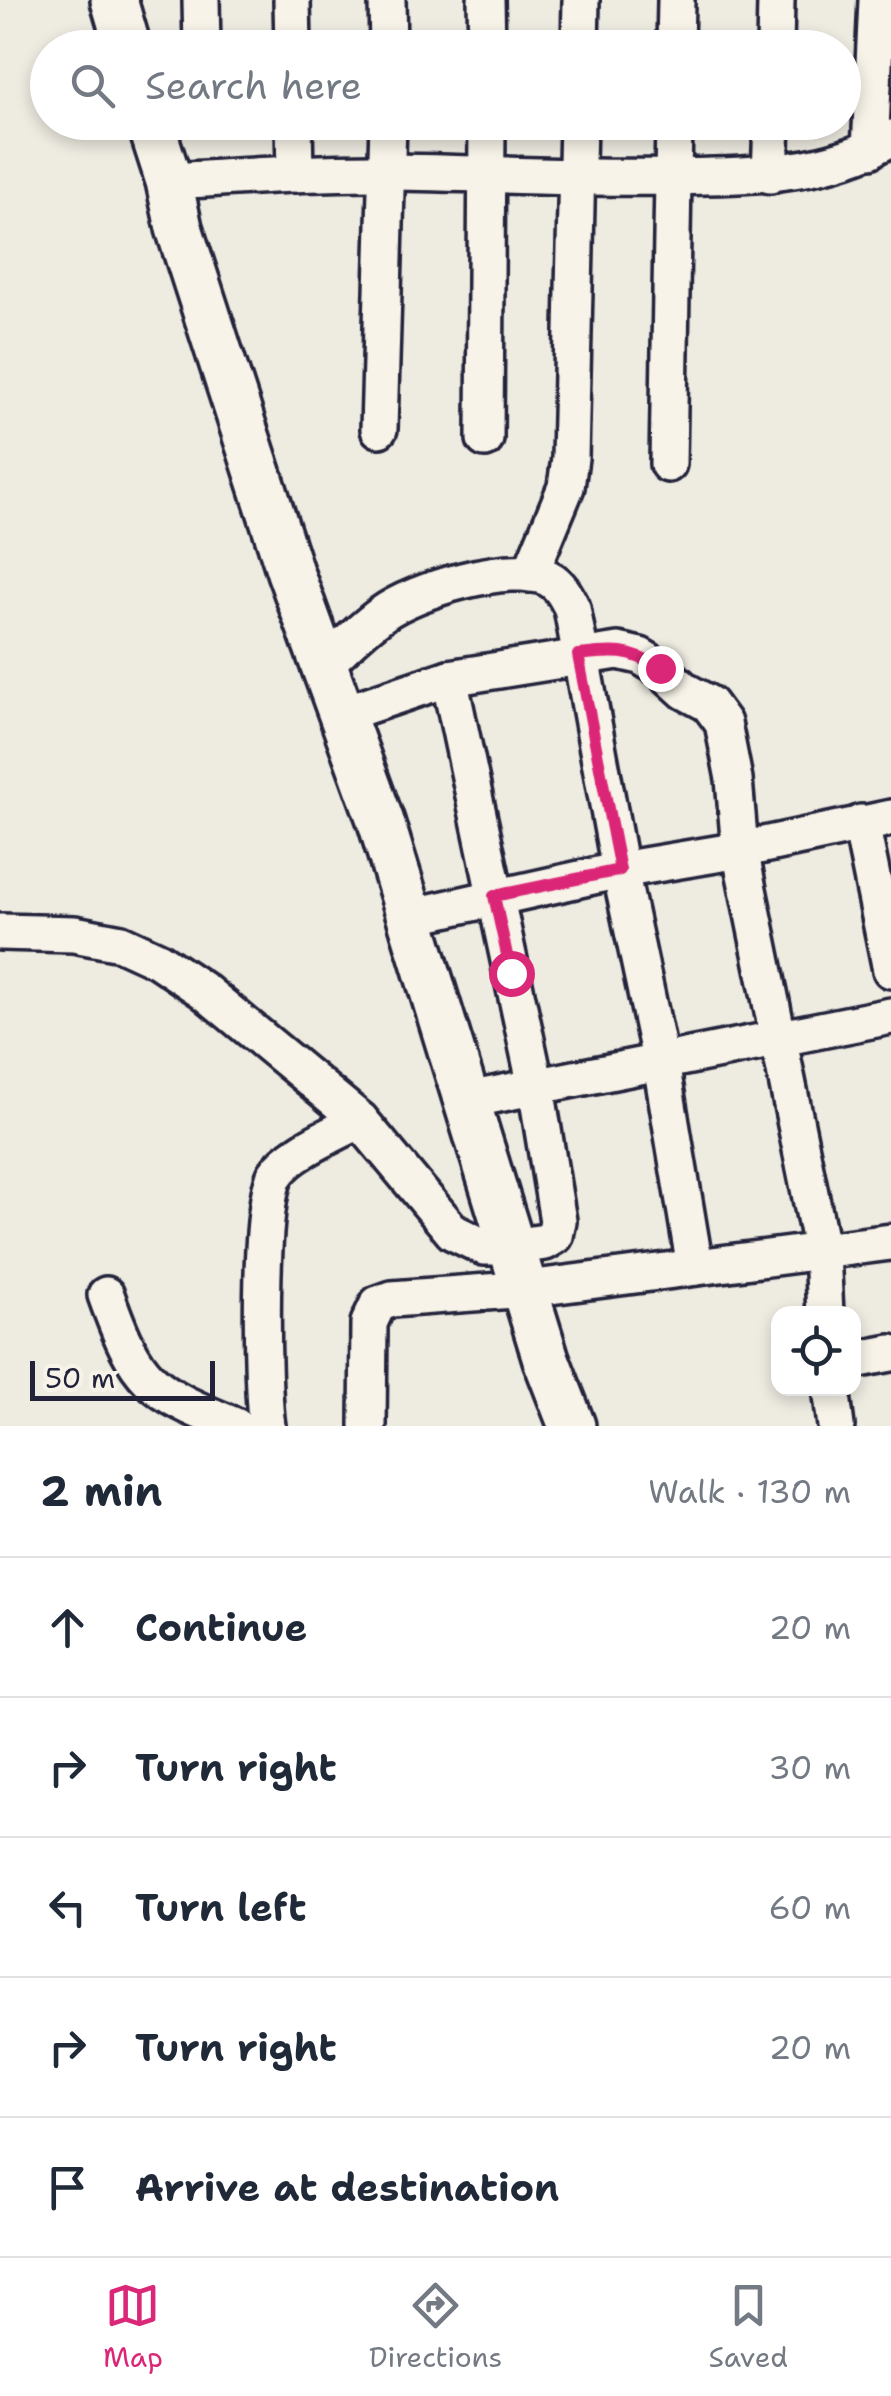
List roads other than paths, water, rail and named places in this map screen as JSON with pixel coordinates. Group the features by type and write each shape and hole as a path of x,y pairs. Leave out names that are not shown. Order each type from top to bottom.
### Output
{"main road":[{"path":"114,0 123,30"},
{"path":"156,140 231,392 323,666 381,822 546,1359 572,1426"}],"street":[{"path":"201,0 202,30"},
{"path":"292,0 293,30"},
{"path":"388,0 388,30"},
{"path":"486,0 486,30"},
{"path":"580,30 581,0"},
{"path":"675,30 676,0"},
{"path":"775,30 776,0"},
{"path":"169,181 388,172 576,179 770,175 822,166 880,144 877,0"},
{"path":"294,140 295,174"},
{"path":"380,428 388,140"},
{"path":"485,439 487,140"},
{"path":"530,574 566,487 570,458 577,140"},
{"path":"668,464 674,140"},
{"path":"770,175 771,140"},
{"path":"323,666 384,612 467,580 530,574 550,579 564,592 572,608 578,655 661,1064 695,1266"},
{"path":"342,714 449,678 618,651 640,656 660,668 684,691 708,704 723,723 734,779 740,850 822,1252 825,1306"},
{"path":"449,678 536,1088 558,1221 555,1236 520,1268"},
{"path":"409,917 494,896 876,820 891,970"},
{"path":"0,932 74,934 120,943 158,960 204,991 360,1120 454,1232 520,1268"},
{"path":"468,1100 891,1016"},
{"path":"267,1426 262,1334 268,1199 275,1175 289,1160 360,1120"},
{"path":"368,1426 368,1323 378,1304 392,1299 520,1268 695,1266 891,1242"},
{"path":"106,1295 122,1341 138,1370 162,1392 235,1426"},
{"path":"861,1359 891,1354"},
{"path":"832,1396 836,1426"}]}
